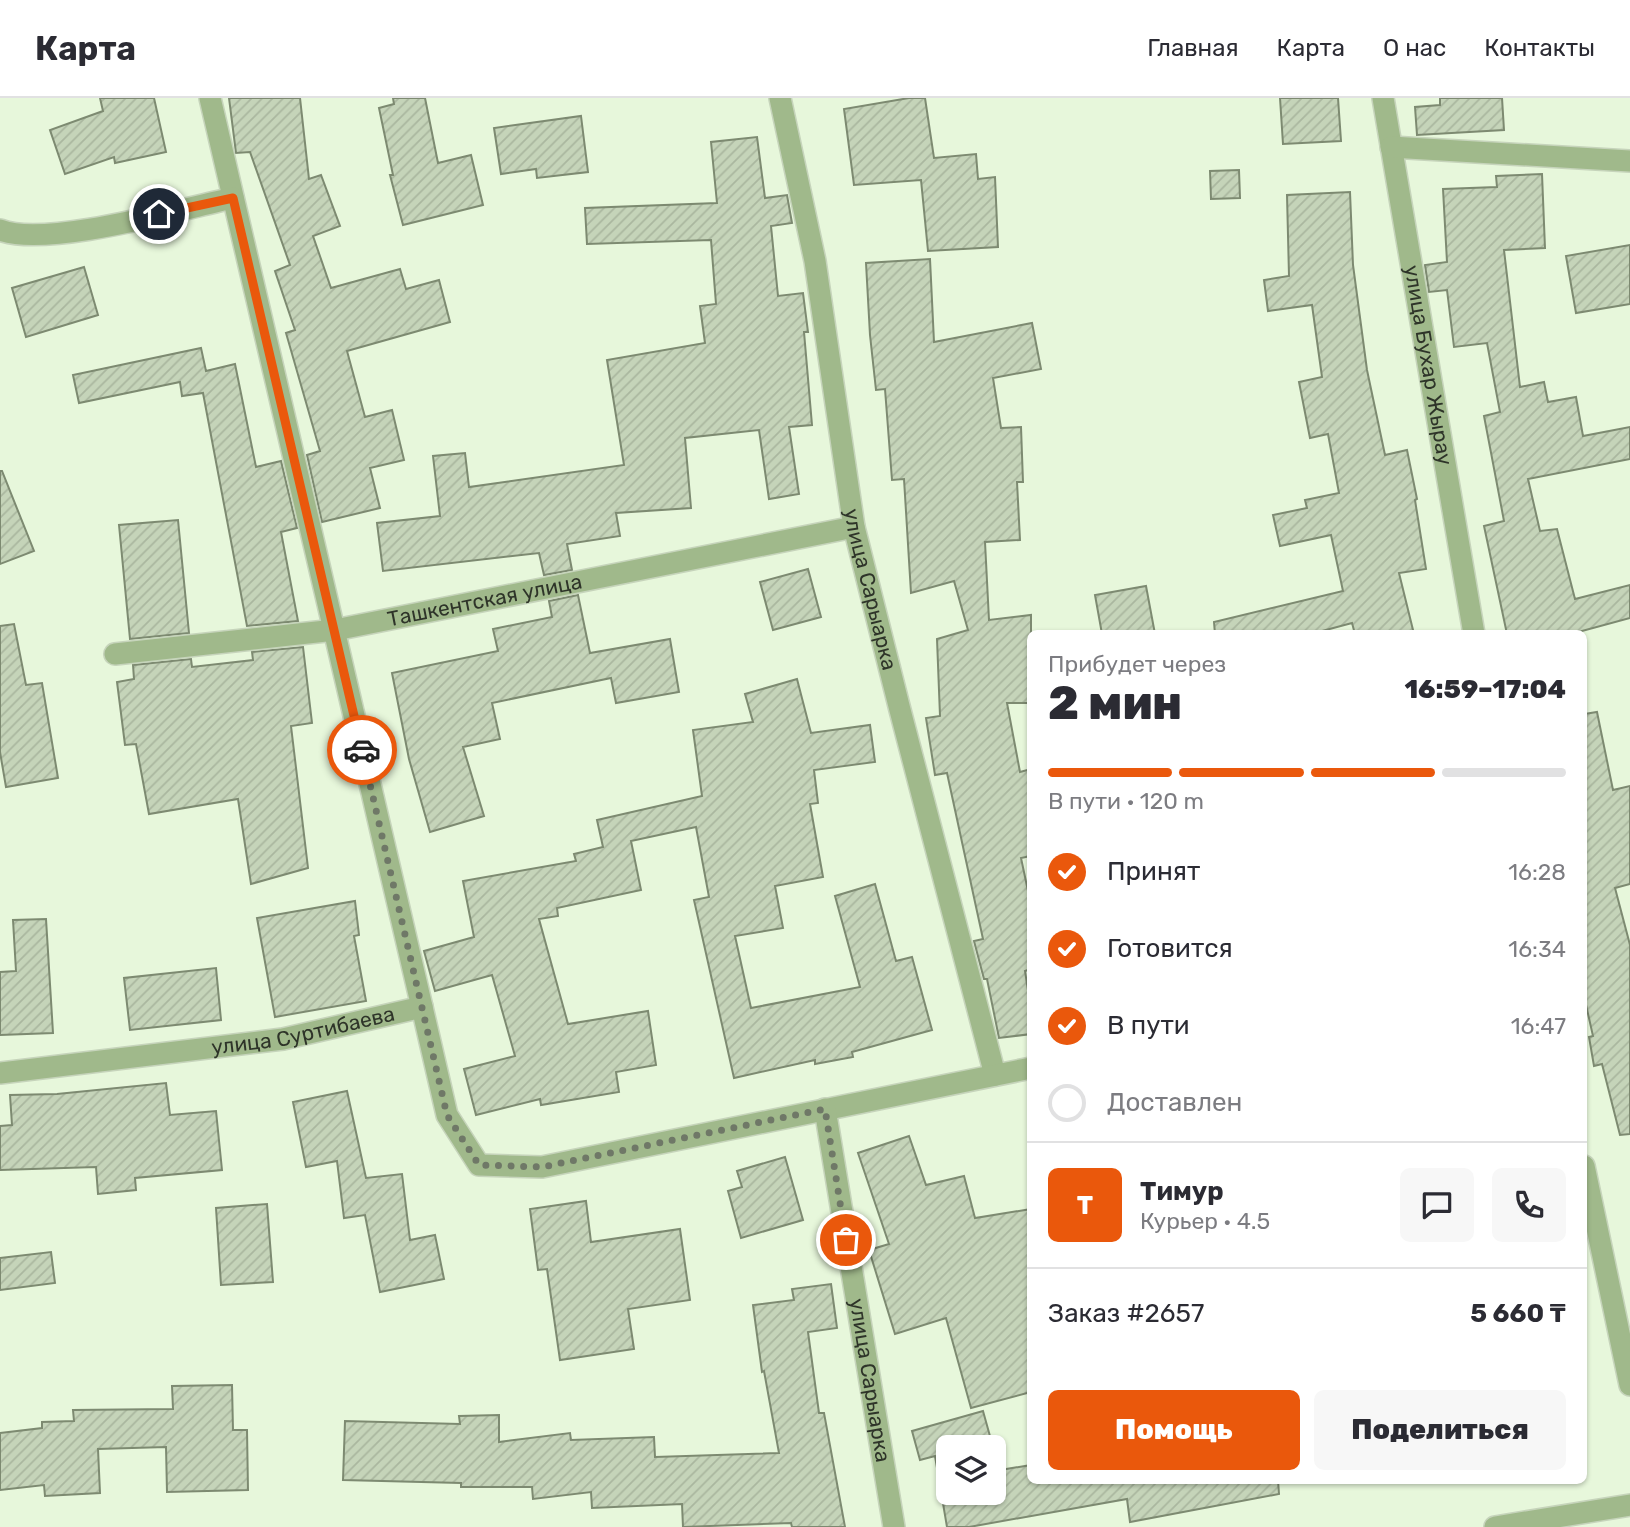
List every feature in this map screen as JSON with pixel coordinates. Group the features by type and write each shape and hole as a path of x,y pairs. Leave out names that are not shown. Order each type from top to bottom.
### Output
{"street":[{"path":"210,98 422,1007"},
{"name":"улица Сарыарка","path":"780,98 815,261 854,527 995,1075"},
{"name":"улица Бухар Жырау","path":"1383,98 1473,630"},
{"path":"1391,147 1630,161"},
{"path":"0,230 13,235 86,230 233,198"},
{"name":"Ташкентская улица","path":"114,654 335,630 854,527"},
{"name":"улица Суртибаева","path":"0,1073 283,1039 422,1007 447,1115 479,1165 542,1167 1027,1069"},
{"name":"улица Сарыарка","path":"825,1109 894,1527"},
{"path":"1587,1180 1630,1385"},
{"path":"1495,1527 1630,1505"}],"building":[{"path":"100,98 154,98 166,152 115,163 114,157 65,174 50,130 103,111"},
{"path":"229,98 300,98 309,179 321,175 340,226 313,236 331,288 400,269 406,289 439,280 450,322 347,351 365,417 392,410 404,460 370,468 380,508 322,522 307,455 320,451 286,333 295,330 275,271 290,265 250,152 236,153"},
{"path":"393,98 425,98 438,163 471,155 483,205 403,225 390,175 393,175 379,108 394,104"},
{"path":"909,98 925,98 934,158 976,154 978,179 995,177 998,247 928,251 921,180 854,185 844,109"},
{"path":"1280,98 1338,98 1341,141 1283,144"},
{"path":"1440,98 1502,98 1504,130 1417,135 1415,107 1440,105"},
{"path":"581,116 588,172 537,178 536,169 501,174 494,128"},
{"path":"757,137 765,198 787,195 792,223 771,226 778,296 803,293 808,332 804,332 812,425 789,427 799,494 769,499 759,430 685,438 691,508 616,513 620,536 567,544 572,570 544,575 539,553 383,571 377,523 440,516 433,456 465,453 469,487 624,465 607,360 705,343 700,306 716,304 711,240 587,244 585,208 717,203 711,142"},
{"path":"1239,170 1240,198 1211,199 1210,171"},
{"path":"1542,174 1545,248 1504,250 1520,387 1544,382 1548,402 1576,397 1583,436 1630,427 1630,459 1528,479 1540,531 1557,529 1575,599 1630,585 1630,618 1586,630 1506,630 1484,526 1504,521 1484,416 1500,412 1487,343 1454,347 1447,290 1429,292 1425,265 1447,262 1443,189 1497,187 1496,176"},
{"path":"1350,192 1353,265 1367,370 1385,455 1407,450 1417,499 1415,500 1426,569 1399,573 1413,630 1354,630 1352,623 1326,630 1215,630 1214,622 1343,591 1331,535 1280,546 1273,515 1307,508 1305,500 1339,493 1328,434 1310,438 1299,382 1322,377 1312,305 1268,311 1264,280 1289,276 1287,195"},
{"path":"1630,245 1630,304 1576,313 1566,256"},
{"path":"930,259 934,342 1032,323 1041,369 993,378 1001,428 1021,427 1023,482 1017,482 1020,540 985,542 989,620 1031,615 1031,630 1027,630 1027,703 1007,703 1020,772 1027,770 1027,857 1021,858 1027,886 1027,1034 999,1038 987,979 984,979 974,941 983,939 947,773 935,775 926,718 940,716 937,639 968,630 954,581 911,593 904,479 892,480 885,389 876,390 866,263"},
{"path":"84,267 98,315 26,337 12,288"},
{"path":"201,348 206,371 235,364 256,467 281,461 297,528 281,532 298,621 247,626 203,393 182,396 180,382 79,403 73,375"},
{"path":"0,471 34,551 0,564"},
{"path":"178,520 189,633 130,639 119,525"},
{"path":"808,569 821,617 773,630 760,582"},
{"path":"1146,586 1154,630 1101,630 1095,595"},
{"path":"578,595 590,653 670,639 679,692 616,703 611,678 492,703 500,739 463,747 484,816 430,832 409,759 392,673 498,651 493,629 552,617 549,601"},
{"path":"14,624 26,685 42,683 58,778 6,787 0,752 0,626"},
{"path":"303,647 312,723 291,726 308,868 251,884 238,799 149,814 136,744 125,745 117,682 134,679 133,665 191,659 192,667 253,660 252,652"},
{"path":"797,679 811,733 870,725 875,762 814,770 818,803 810,804 823,877 775,886 783,928 735,936 751,1008 860,987 835,896 875,884 896,961 912,957 932,1030 852,1052 853,1057 815,1064 815,1060 734,1078 694,900 709,897 696,827 631,841 641,890 557,908 558,916 539,919 568,1024 648,1011 656,1065 616,1072 619,1092 541,1105 540,1099 476,1115 464,1069 515,1056 492,975 435,991 424,951 474,937 463,881 576,861 574,854 603,847 597,820 702,796 693,730 753,722 745,694"},
{"path":"1597,712 1613,790 1630,786 1630,884 1615,888 1630,945 1630,1134 1620,1135 1602,1064 1594,1066 1589,1037 1593,1036 1587,1009 1587,714"},
{"path":"355,901 359,935 354,936 366,1001 275,1017 257,918"},
{"path":"46,919 53,1033 0,1035 0,972 16,971 13,920"},
{"path":"216,968 221,1020 130,1030 124,978"},
{"path":"166,1083 170,1115 216,1111 222,1170 135,1178 136,1190 98,1194 96,1167 0,1170 0,1126 12,1125 10,1095 57,1094"},
{"path":"347,1091 366,1178 402,1174 410,1240 435,1235 444,1279 380,1292 365,1215 344,1218 337,1161 306,1167 293,1102"},
{"path":"909,1136 926,1185 964,1176 975,1218 1027,1210 1027,1393 971,1408 946,1318 895,1334 869,1250 889,1244 858,1153"},
{"path":"785,1157 803,1220 741,1238 728,1191 742,1187 737,1171"},
{"path":"586,1201 591,1242 680,1229 690,1300 628,1309 634,1349 560,1360 547,1269 538,1270 530,1209"},
{"path":"267,1204 273,1282 221,1285 216,1208"},
{"path":"51,1252 55,1283 0,1290 0,1258"},
{"path":"831,1284 837,1328 808,1332 819,1413 824,1413 845,1527 792,1527 791,1523 683,1527 682,1504 592,1508 591,1492 533,1499 532,1487 461,1487 461,1483 343,1480 345,1421 460,1424 459,1416 499,1415 499,1442 570,1433 571,1440 654,1437 655,1457 779,1453 764,1371 762,1372 753,1305 794,1300 792,1289"},
{"path":"232,1385 233,1430 247,1430 248,1490 167,1492 166,1447 98,1449 100,1493 45,1496 44,1485 0,1490 0,1433 42,1428 42,1422 74,1421 73,1410 173,1409 172,1386"},
{"path":"983,1411 990,1435 936,1435 936,1462 935,1456 920,1460 912,1431"},
{"path":"1027,1466 1027,1484 1278,1484 1279,1494 1130,1522 1127,1499 969,1527 947,1527 943,1505 1006,1505 1006,1469"}],"way so far":[{"path":"362,750 447,1115 479,1165 542,1167 825,1109 846,1240"}],"route":[{"path":"159,214 233,198 362,750"}]}
